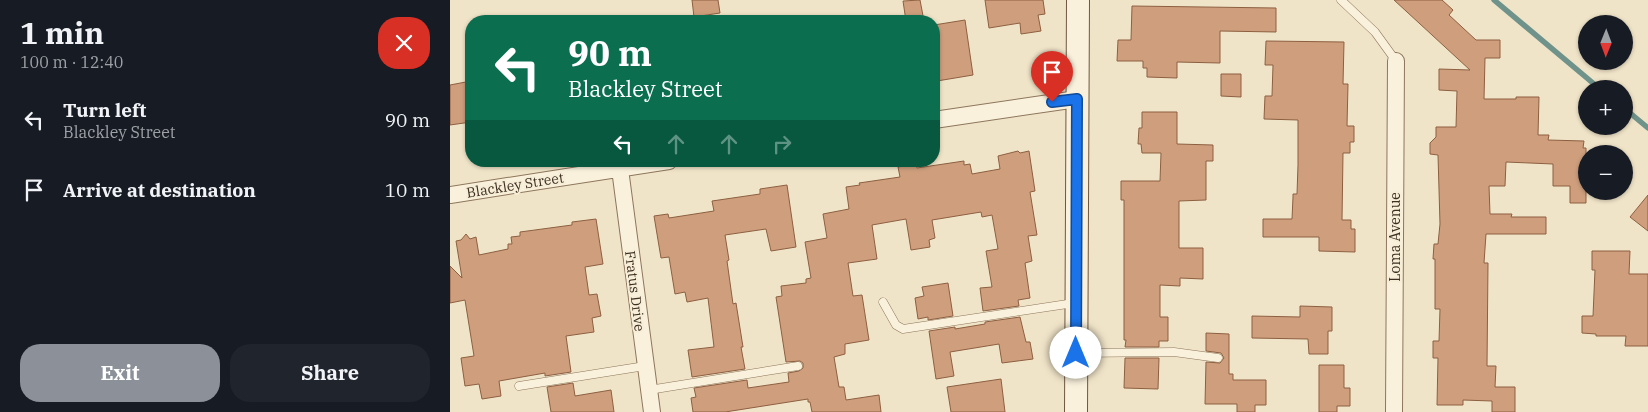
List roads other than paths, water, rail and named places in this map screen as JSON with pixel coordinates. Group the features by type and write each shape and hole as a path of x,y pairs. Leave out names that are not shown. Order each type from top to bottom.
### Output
{"street":[{"path":"1076,412 1078,0"},
{"name":"Loma Avenue","path":"1394,412 1396,61"},
{"path":"940,119 1077,99"},
{"name":"Blackley Street","path":"450,195 632,167"},
{"name":"Fratus Drive","path":"620,169 652,412"}],"lane":[{"path":"1340,0 1375,32 1396,61"},
{"path":"883,302 896,325 903,329 1076,303"},
{"path":"1076,353 1174,352 1218,358"},
{"path":"519,386 645,366"},
{"path":"649,390 798,366"}],"waterway":[{"path":"1494,0 1589,80"},
{"path":"1633,116 1648,128"}]}
